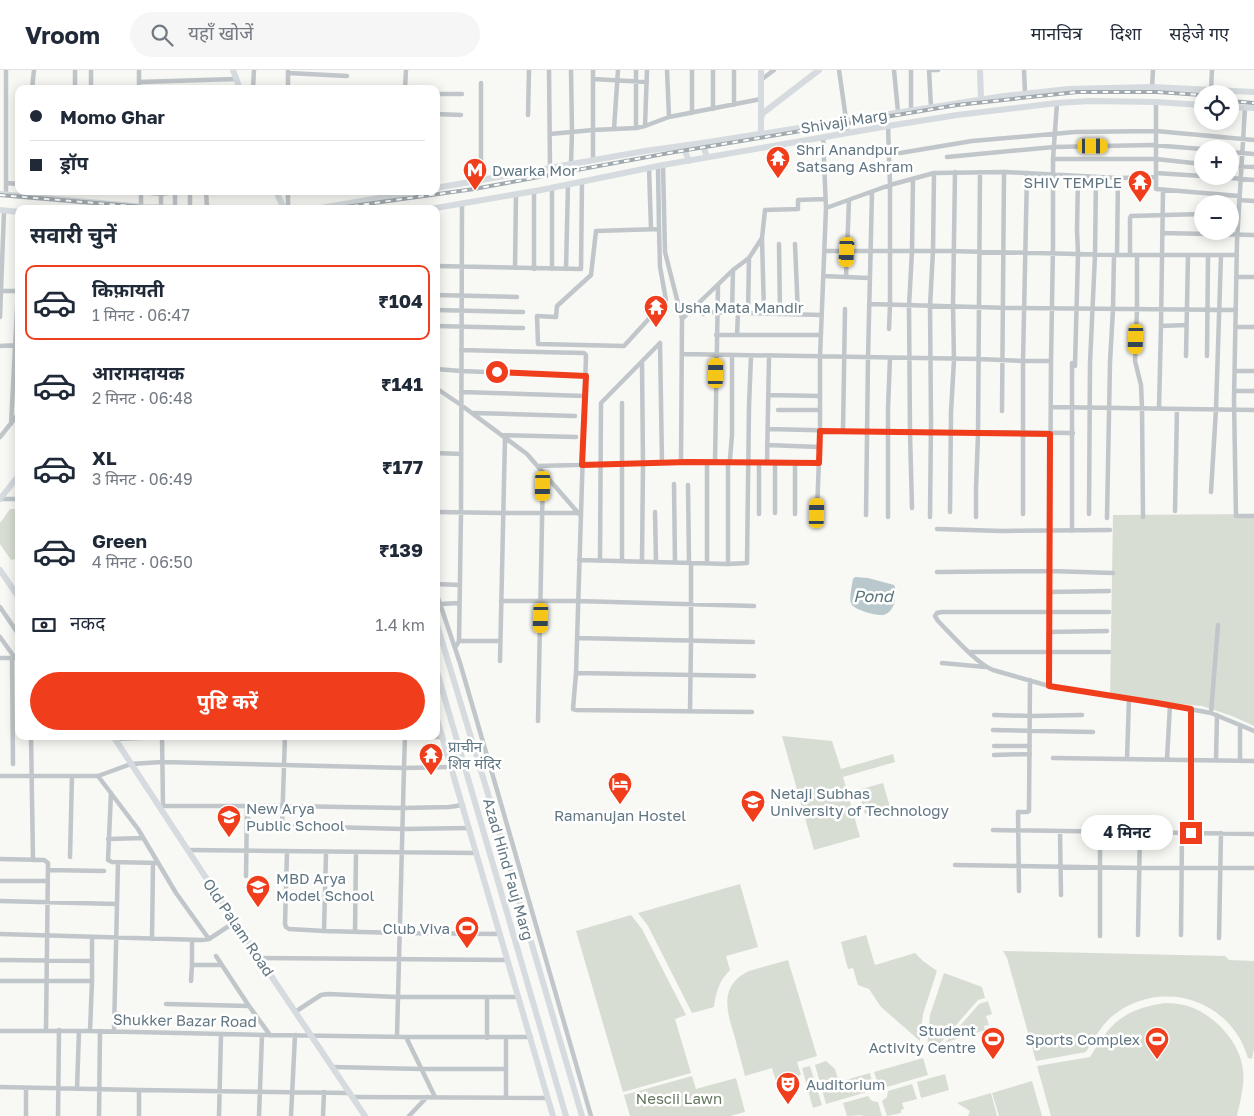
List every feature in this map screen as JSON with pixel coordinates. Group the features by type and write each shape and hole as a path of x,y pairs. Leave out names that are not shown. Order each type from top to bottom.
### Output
{"main road":[{"path":"233,70 238,85"},
{"path":"761,70 761,133"},
{"path":"761,118 763,113 820,70"},
{"path":"980,70 981,99"},
{"name":"Shivaji Marg","path":"440,187 645,151 1025,93 1152,87 1194,89"},
{"name":"Shivaji Marg","path":"1239,91 1254,92"},
{"name":"Shivaji Marg","path":"440,207 649,168 957,115 1057,103 1091,101 1194,104"},
{"path":"1239,108 1254,108"},
{"path":"702,143 707,158"},
{"path":"683,146 689,161"},
{"path":"35,195 118,205"},
{"path":"344,205 392,195"},
{"path":"2,211 15,212"},
{"path":"0,499 15,480"},
{"path":"0,570 15,592"},
{"name":"Azad Hind Fauj Marg","path":"440,634 582,1116"},
{"name":"Azad Hind Fauj Marg","path":"440,682 566,1116"},
{"path":"440,730 553,1116"},
{"name":"Old Palam Road","path":"116,740 365,1116"},
{"path":"511,971 523,967"}],"street":[{"path":"3,194 6,183 6,70"},
{"path":"32,85 34,70"},
{"path":"75,70 75,85"},
{"path":"91,70 91,85"},
{"path":"139,70 139,82 236,79"},
{"path":"253,85 254,70"},
{"path":"405,85 406,70"},
{"path":"528,115 529,70"},
{"path":"549,70 550,168"},
{"path":"570,70 571,164"},
{"path":"592,160 593,70"},
{"path":"614,129 618,70"},
{"path":"636,70 636,128"},
{"path":"645,126 647,70"},
{"path":"667,70 670,117"},
{"path":"692,70 692,113"},
{"path":"713,109 714,70"},
{"path":"734,70 734,105"},
{"path":"761,80 774,70"},
{"path":"839,70 848,133"},
{"path":"894,70 898,112"},
{"path":"911,70 912,110"},
{"path":"931,107 929,70 938,70"},
{"path":"1024,70 1025,93"},
{"path":"1152,87 1153,70"},
{"path":"1211,85 1212,70"},
{"path":"288,85 288,71 347,76"},
{"path":"593,79 647,82"},
{"path":"481,83 481,180"},
{"path":"440,94 462,94"},
{"path":"550,134 636,128 670,117 761,99"},
{"path":"1156,102 1156,188 1210,195"},
{"path":"1049,686 1052,175 1057,103"},
{"path":"1245,108 1239,198 1254,201"},
{"path":"440,114 461,115"},
{"path":"888,126 890,185 889,329"},
{"path":"900,153 951,144 1055,133 1156,131 1254,140"},
{"path":"0,136 6,136"},
{"path":"817,513 820,357 826,208 823,137"},
{"path":"947,157 1054,146 1156,146 1194,148"},
{"path":"1239,153 1254,154"},
{"path":"1053,159 1156,159 1194,163"},
{"path":"659,229 596,231 591,275 557,306 556,317 537,316 538,344 624,346 666,300 660,267 661,166"},
{"path":"661,166 666,252 682,319 681,463"},
{"path":"1241,166 1254,167"},
{"path":"649,168 651,228"},
{"path":"950,512 954,360 955,172"},
{"path":"976,517 980,306 980,172"},
{"path":"826,208 890,185 934,173 1004,172 1118,178 1156,175 1194,176"},
{"path":"1002,411 1004,172"},
{"path":"930,517 930,306 934,173"},
{"path":"1023,514 1023,361 1027,173"},
{"path":"1072,530 1073,364 1078,254 1078,176"},
{"path":"1089,514 1096,177"},
{"path":"1107,518 1110,362 1118,178"},
{"path":"912,508 909,306 913,179"},
{"path":"1241,179 1254,180"},
{"path":"440,266 580,270 582,268 582,181"},
{"path":"6,183 15,184"},
{"path":"566,269 568,184"},
{"path":"552,187 552,269"},
{"path":"1159,408 1162,309 1162,190"},
{"path":"534,191 534,269"},
{"path":"866,515 872,192"},
{"path":"516,194 516,268"},
{"path":"76,195 76,201"},
{"path":"91,195 91,203"},
{"path":"107,195 107,204"},
{"path":"764,313 762,238 764,210 798,209 798,200 826,199"},
{"path":"846,277 849,200"},
{"path":"454,648 459,641 462,203"},
{"path":"0,317 2,211"},
{"path":"1130,255 1130,216 1194,214"},
{"path":"1162,233 1194,234"},
{"path":"1239,235 1254,235"},
{"path":"682,319 733,270 749,258 762,238"},
{"path":"1237,240 1234,410 1236,516 1254,516"},
{"path":"779,244 780,314"},
{"path":"795,244 798,314"},
{"path":"824,251 1237,255"},
{"path":"1137,255 1135,361 1141,385 1143,517"},
{"path":"1186,356 1188,255"},
{"path":"1207,356 1208,255"},
{"path":"1211,492 1221,255"},
{"path":"748,313 749,258"},
{"path":"732,313 733,270"},
{"path":"823,276 869,278"},
{"path":"1236,277 1254,278"},
{"path":"715,462 718,285"},
{"path":"1,291 15,291"},
{"path":"440,295 517,297"},
{"path":"869,304 1003,308 1236,310"},
{"path":"843,431 845,309"},
{"path":"440,310 523,312"},
{"path":"703,314 706,312 717,312 822,315"},
{"path":"737,335 738,313"},
{"path":"1161,326 1186,325"},
{"path":"440,326 523,328"},
{"path":"1236,327 1254,327"},
{"path":"716,335 821,335"},
{"path":"600,561 601,403 660,343 662,463"},
{"path":"0,346 15,345"},
{"path":"461,350 584,353 586,355 579,514 574,709 752,712"},
{"path":"682,354 1051,361"},
{"path":"728,564 728,463 732,435 732,356"},
{"path":"579,560 746,564 748,561 751,356"},
{"path":"767,463 769,356"},
{"path":"888,516 890,358"},
{"path":"642,363 642,562"},
{"path":"12,421 15,364"},
{"path":"440,369 586,376"},
{"path":"1235,371 1254,371"},
{"path":"440,391 527,454 579,514"},
{"path":"1235,391 1254,391"},
{"path":"461,392 585,396"},
{"path":"769,395 820,396"},
{"path":"622,403 622,561"},
{"path":"1051,407 1254,410"},
{"path":"1175,512 1178,409"},
{"path":"778,410 820,410"},
{"path":"472,413 576,416"},
{"path":"0,437 15,418"},
{"path":"768,429 931,433 1072,433"},
{"path":"503,436 576,437"},
{"path":"500,661 503,436"},
{"path":"767,445 819,447"},
{"path":"440,453 461,454"},
{"path":"707,462 707,563"},
{"path":"538,466 707,462 819,463"},
{"path":"759,462 760,514"},
{"path":"775,462 775,513"},
{"path":"794,514 795,464"},
{"path":"538,721 543,472"},
{"path":"674,484 675,562"},
{"path":"688,485 691,604 690,711"},
{"path":"0,499 15,499"},
{"path":"440,512 579,514"},
{"path":"655,512 656,562"},
{"path":"937,529 1002,531 1110,530"},
{"path":"937,572 1050,571 1113,573"},
{"path":"440,584 460,585"},
{"path":"1050,592 1109,591"},
{"path":"501,601 754,606"},
{"path":"459,603 440,604 497,790 591,1116"},
{"path":"0,607 15,629"},
{"path":"986,667 938,621 936,614 942,612 1110,612"},
{"path":"1211,713 1218,625"},
{"path":"1049,632 1107,632"},
{"path":"0,636 15,658 13,764"},
{"path":"577,638 753,642"},
{"path":"459,641 500,641"},
{"path":"970,652 1109,652"},
{"path":"0,658 15,658"},
{"path":"942,663 986,667 1049,686 1211,713 1254,732"},
{"path":"576,673 754,676"},
{"path":"1019,890 1018,812 1029,811 1030,680"},
{"path":"1126,759 1129,698"},
{"path":"1167,759 1170,705"},
{"path":"1191,709 1191,833"},
{"path":"994,715 1082,715"},
{"path":"1216,760 1217,715"},
{"path":"1240,725 1240,760"},
{"path":"993,730 1093,732"},
{"path":"31,740 33,860"},
{"path":"162,740 161,806 247,805 404,808 462,805"},
{"path":"282,826 285,740"},
{"path":"397,1036 404,808 404,740"},
{"path":"994,746 1030,746"},
{"path":"994,755 1030,754"},
{"path":"1053,758 1254,760"},
{"path":"0,776 98,776 131,764 162,762 404,768 451,767"},
{"path":"70,857 72,776"},
{"path":"98,776 143,838 176,893 209,939"},
{"path":"111,793 108,860 112,862 158,863"},
{"path":"246,876 247,805"},
{"path":"246,817 254,825 403,829 469,828"},
{"path":"993,830 1254,834"},
{"path":"1060,831 1061,895"},
{"path":"1100,832 1100,936"},
{"path":"1138,935 1140,832"},
{"path":"1181,935 1182,833"},
{"path":"1220,938 1221,833"},
{"path":"108,839 143,838"},
{"path":"188,850 477,854"},
{"path":"287,852 285,924 289,929 500,934"},
{"path":"355,932 356,852"},
{"path":"324,930 326,853"},
{"path":"0,859 47,861 48,961 46,1030"},
{"path":"114,1031 118,862"},
{"path":"152,939 153,863"},
{"path":"955,865 1254,868"},
{"path":"48,870 104,871"},
{"path":"0,881 48,882"},
{"path":"0,901 117,904"},
{"path":"0,934 192,940 209,939 236,922"},
{"path":"90,1031 92,938"},
{"path":"191,981 192,940"},
{"path":"216,956 270,1035"},
{"path":"260,958 508,960"},
{"path":"0,960 92,961"},
{"path":"192,965 222,965"},
{"path":"0,981 92,981"},
{"path":"295,1012 320,996 328,994 398,997 518,997"},
{"path":"487,997 487,1038"},
{"path":"166,1004 249,1006"},
{"path":"58,1116 59,1030"},
{"path":"77,1089 79,1030"},
{"name":"Shukker Bazar Road","path":"0,1031 79,1030 262,1035 531,1037"},
{"path":"99,1116 100,1031"},
{"path":"219,1116 221,1034"},
{"path":"259,1116 262,1035"},
{"path":"291,1116 294,1035"},
{"path":"406,1037 435,1097"},
{"path":"506,1038 506,1098"},
{"path":"333,1067 506,1069"},
{"path":"0,1087 324,1092 351,1095 548,1098"},
{"path":"26,1088 26,1116"},
{"path":"139,1090 139,1116"},
{"path":"323,1116 324,1092"},
{"path":"409,1116 427,1097"}],"green space":[{"path":"10,509 15,509 15,559 11,560 0,544 0,523"},
{"path":"1254,514 1254,726 1202,706 1110,698 1113,515"},
{"path":"782,736 832,741 841,769 893,754 895,762 843,777 860,837 814,850"},
{"path":"883,783 890,807 865,814 858,790"},
{"path":"740,884 758,947 726,956 730,970 723,978 719,987 714,1007 692,1013 648,926 638,913"},
{"path":"631,915 642,929 686,1015 675,1019 691,1073 623,1092 576,931"},
{"path":"866,935 875,965 915,953 937,971 923,1014 920,1041 881,1007 869,989 858,985 853,968 848,969 841,942"},
{"path":"1003,951 1225,956 1229,960 1254,961 1254,1049 1252,1059 1248,1058 1237,1034 1225,1020 1210,1009 1194,1001 1177,997 1160,997 1142,1000 1125,1007 1110,1018 1086,1052 1036,1061 1007,958"},
{"path":"788,960 817,1056 797,1062 801,1075 776,1081 772,1068 745,1076 729,1019 727,1000 729,992 739,977 749,971"},
{"path":"944,973 982,987 985,998 978,1000 936,1048 927,1050 930,1015"},
{"path":"988,1001 992,1014 986,1016 989,1025 984,1026 985,1030 945,1043 979,1004"},
{"name":"Sports Complex","path":"1165,1003 1188,1006 1208,1016 1224,1031 1237,1049 1243,1070 1243,1081 1237,1116 1051,1116 1037,1066 1090,1057 1106,1033 1118,1021 1132,1012 1148,1006"},
{"path":"923,1058 928,1075 887,1087 883,1082 877,1081 874,1072"},
{"path":"826,1061 835,1069 839,1082 870,1073 872,1082 867,1087 867,1092 826,1104 815,1065"},
{"path":"810,1066 822,1105 813,1108 802,1068"},
{"path":"945,1074 949,1090 921,1098 917,1082"},
{"name":"Nescii Lawn","path":"692,1076 696,1089 736,1078 745,1112 730,1116 630,1116 624,1095"},
{"path":"1032,1081 1042,1116 999,1116 992,1093"},
{"path":"912,1084 917,1099 902,1103 904,1109 901,1110 901,1113 887,1116 882,1101 887,1097 888,1091"},
{"path":"991,1093 997,1116 968,1116 970,1111 957,1103"},
{"path":"868,1096 872,1101 878,1102 882,1116 847,1116 843,1103"}],"water":[{"name":"Pond","path":"855,577 868,578 894,585 896,591 895,600 890,611 883,615 876,615 853,606 850,601 850,595"}],"railway":[{"path":"440,194 957,105 1077,92 1157,92 1194,94"},
{"path":"1239,102 1254,103"},
{"path":"0,195 119,205"},
{"path":"360,205 431,195"}],"place":[{"name":"Shri Anandpur Satsang Ashram","path":"778,179"},
{"name":"Dwarka Mor","path":"475,191"},
{"name":"SHIV TEMPLE","path":"1140,203"},
{"name":"Usha Mata Mandir","path":"656,328"},
{"name":"प्राचीन शिव मंदिर","path":"431,776"},
{"name":"Ramanujan Hostel","path":"620,805"},
{"name":"Netaji Subhas University of Technology","path":"753,823"},
{"name":"New Arya Public School","path":"229,838"},
{"name":"MBD Arya Model School","path":"258,908"},
{"name":"Club Viva","path":"467,949"},
{"name":"Student Activity Centre","path":"993,1060"},
{"name":"Sports Complex","path":"1157,1060"},
{"name":"Auditorium","path":"788,1105"}],"route":[{"path":"497,372 586,376 582,465 688,462 819,463 820,431 1050,434 1049,686 1191,709 1191,833"}]}
